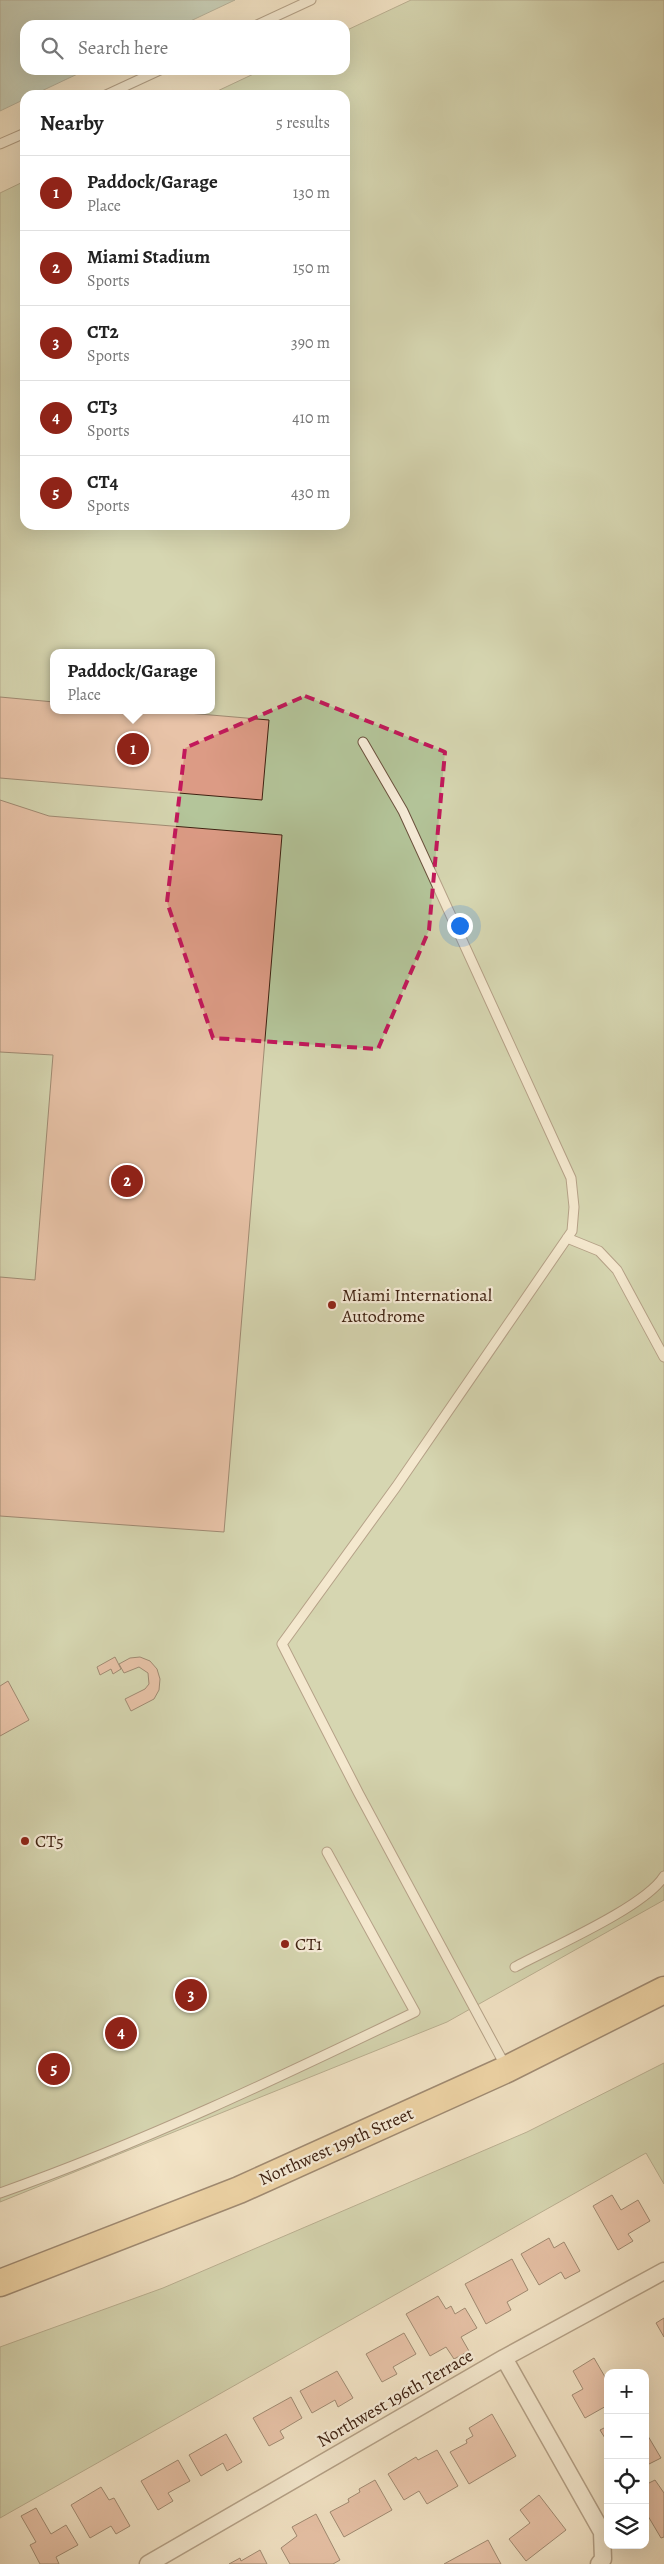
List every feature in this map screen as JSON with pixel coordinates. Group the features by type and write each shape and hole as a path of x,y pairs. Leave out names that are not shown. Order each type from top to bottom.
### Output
{"main road":[{"name":"Northwest 199th Street","path":"0,2283 240,2190 507,2069 664,1990"}],"street":[{"name":"Northwest 196th Terrace","path":"148,2564 504,2358 664,2271"},
{"path":"504,2358 602,2532 601,2562"}],"lane":[{"path":"268,20 311,0"},
{"path":"117,90 149,75"},
{"path":"0,144 20,135"},
{"path":"363,742 403,811 571,1178 574,1207 572,1231 396,1487 282,1644 364,1803 507,2069"},
{"path":"567,1238 600,1251 617,1270 664,1357"},
{"path":"0,2193 53,2175 290,2072 415,2012 327,1852"},
{"path":"515,1967 632,1904 660,1882 664,1876"}],"highlighted area":[{"path":"305,696 445,752 429,930 378,1049 213,1038 167,902 185,748"}],"shaded area":[{"path":"0,0 235,0 193,20 20,20 20,75 75,75 44,90 20,90 20,101 0,111"},
{"name":"Miami International Autodrome","path":"411,0 664,0 664,1900 447,2022 0,2202 0,193 20,183 20,530 350,530 350,90 220,90 251,75 350,75 350,29"},
{"path":"664,2063 664,2184 646,2153 0,2518 0,2347 163,2288 527,2132"}],"building":[{"path":"0,697 50,702 50,714 199,714 269,720 262,800 0,778"},
{"path":"0,800 49,816 282,835 224,1532 0,1516 0,1277 35,1280 53,1055 0,1052"},
{"path":"115,1657 121,1669 113,1674 111,1669 100,1675 97,1667"},
{"path":"140,1657 150,1661 157,1669 160,1679 159,1690 154,1699 131,1711 125,1699 145,1689 149,1684 148,1673 139,1667 124,1673 119,1664 130,1658"},
{"path":"8,1681 29,1720 0,1736 0,1686"},
{"path":"612,2195 621,2210 638,2200 650,2221 628,2234 633,2241 618,2250 593,2206"},
{"path":"549,2238 554,2248 564,2242 580,2271 565,2279 561,2272 539,2285 521,2254"},
{"path":"512,2259 528,2290 507,2302 511,2310 486,2324 465,2284"},
{"path":"438,2296 446,2309 451,2306 455,2314 465,2308 477,2328 461,2337 469,2351 454,2359 446,2347 430,2356 406,2314"},
{"path":"664,2318 664,2337 656,2323"},
{"path":"404,2333 416,2354 393,2367 397,2374 382,2382 366,2354"},
{"path":"594,2358 604,2375 604,2407 585,2418 572,2395 583,2389 573,2371"},
{"path":"337,2371 353,2398 338,2407 335,2400 312,2413 300,2391"},
{"path":"291,2397 302,2418 280,2431 284,2438 269,2446 253,2418"},
{"path":"492,2414 516,2456 469,2484 450,2452 467,2443 466,2440 473,2436 469,2428"},
{"path":"604,2428 604,2436 600,2430"},
{"path":"226,2434 242,2462 227,2471 223,2463 201,2476 189,2455"},
{"path":"649,2438 661,2458 649,2464"},
{"path":"437,2450 458,2486 427,2504 419,2491 404,2500 388,2474 416,2457 418,2460"},
{"path":"178,2460 190,2481 168,2493 173,2501 158,2510 141,2481"},
{"path":"375,2480 392,2510 344,2537 330,2512 349,2502 348,2499 360,2492 359,2489"},
{"path":"655,2480 664,2493 664,2537 661,2538 649,2518 649,2483"},
{"path":"101,2487 109,2500 114,2498 130,2526 116,2534 111,2526 90,2538 71,2505"},
{"path":"539,2495 566,2530 526,2561 509,2539 530,2523 520,2510"},
{"path":"36,2508 51,2534 66,2525 78,2545 56,2557 59,2564 40,2564 30,2545 36,2542 21,2516"},
{"path":"316,2514 340,2560 333,2564 290,2564 281,2548 297,2536 292,2527"},
{"path":"488,2540 501,2564 444,2564"},
{"path":"260,2550 267,2564 229,2564 240,2558 241,2561"}],"place":[{"name":"Paddock/Garage","path":"133,749"},
{"name":"Miami Stadium","path":"127,1181"},
{"name":"Miami International Autodrome","path":"332,1305"},
{"name":"CT5","path":"25,1841"},
{"name":"CT1","path":"285,1944"},
{"name":"CT2","path":"191,1995"},
{"name":"CT3","path":"121,2033"},
{"name":"CT4","path":"54,2069"}]}
